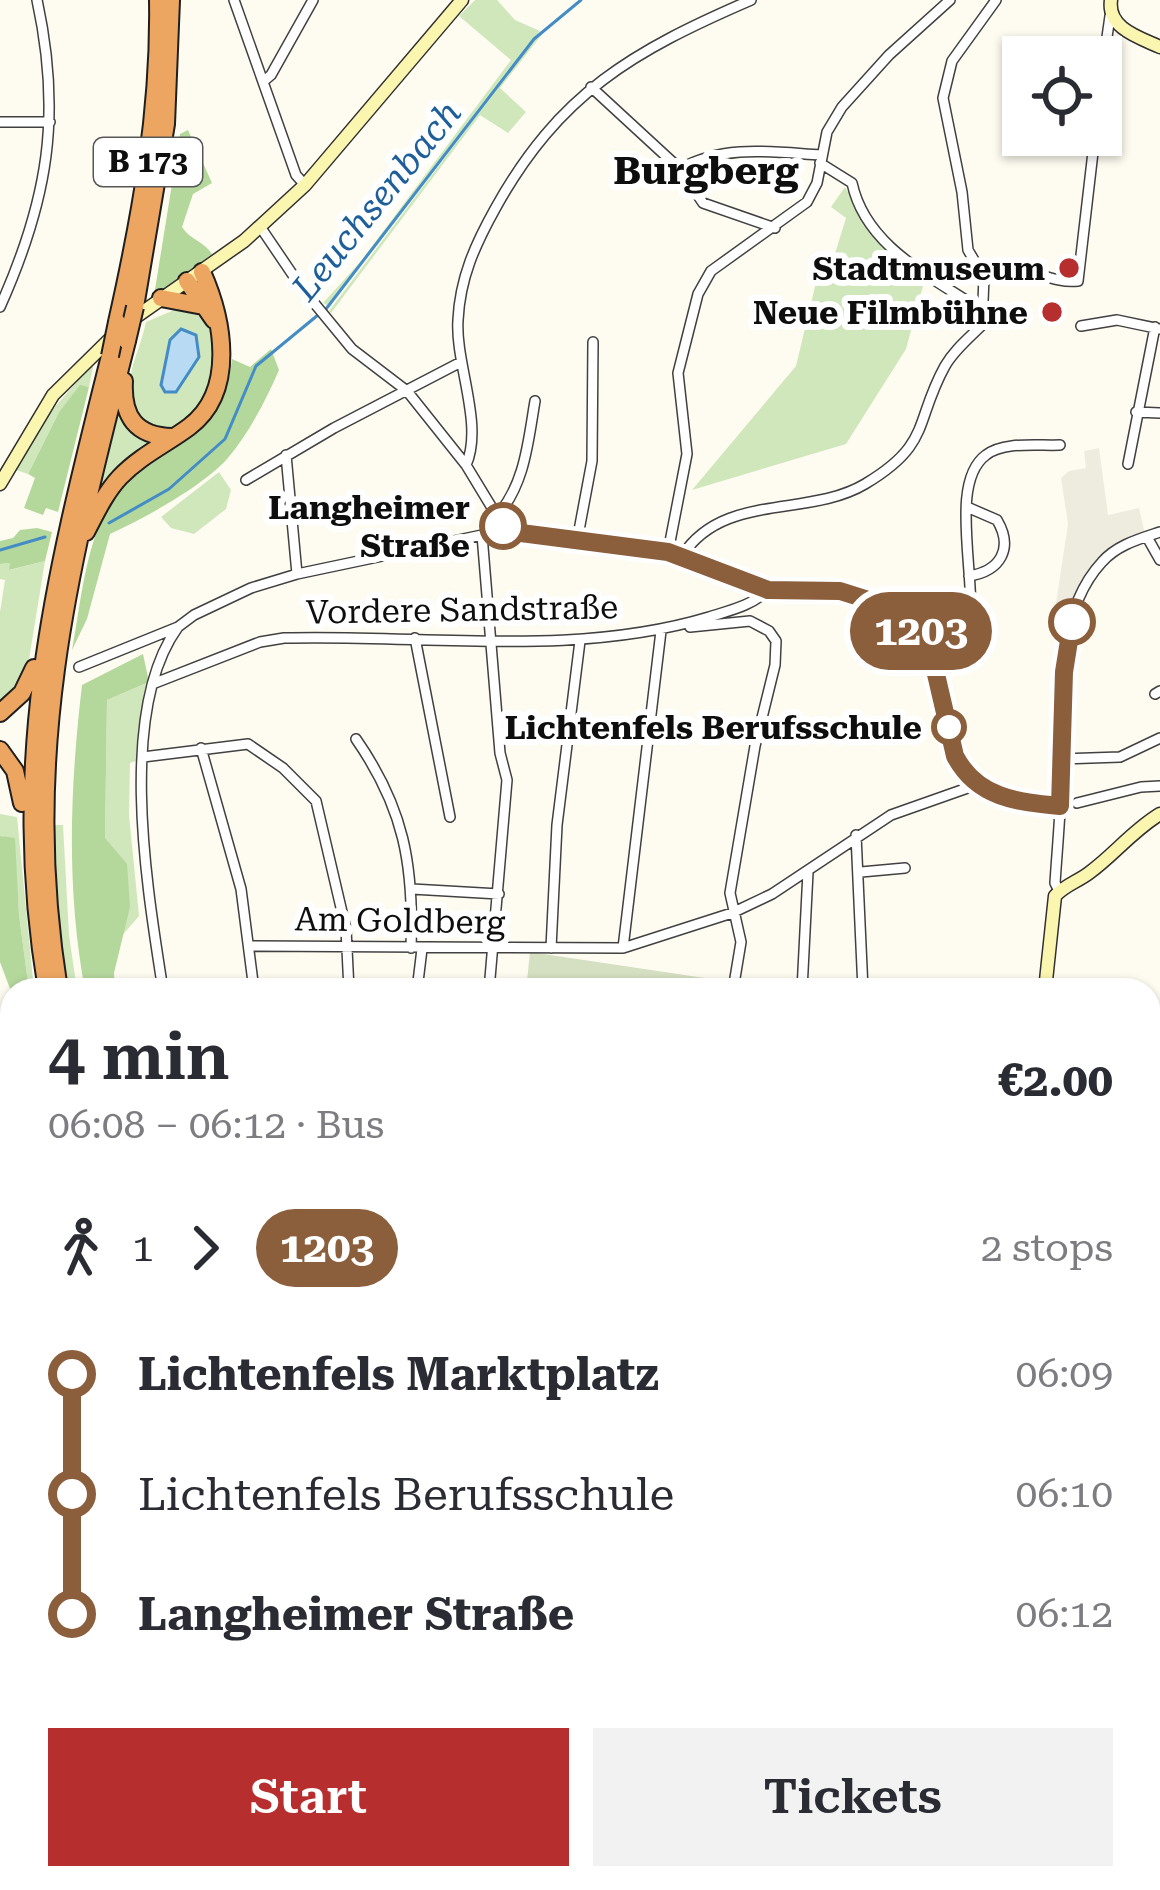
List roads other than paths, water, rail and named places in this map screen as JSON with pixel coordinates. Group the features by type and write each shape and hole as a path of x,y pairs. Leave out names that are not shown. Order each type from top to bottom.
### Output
{"highway":[{"name":"B 173","path":"45,978 32,864 34,730 61,557 137,230 152,134 158,0"},
{"name":"B 173","path":"57,978 46,892 44,790 55,662 73,560 135,307 166,124 171,0"},
{"path":"73,560 117,479 202,414 218,384 221,348 194,277"},
{"path":"161,298 208,313"},
{"path":"127,341 123,397 129,418 143,433 173,436"},
{"path":"0,713 22,693 45,639"},
{"path":"0,750 22,792 32,864"}],"street":[{"path":"0,307 38,210 50,122 46,43 37,0"},
{"path":"234,0 296,175 305,185"},
{"path":"265,80 313,0"},
{"path":"0,484 53,395 119,330 260,228 305,185 462,0"},
{"path":"466,465 469,401 457,323 470,257 532,148 591,87 634,56 751,0"},
{"path":"668,552 687,454 677,382 692,308 711,271 776,228 812,196 832,122 858,86 950,0"},
{"path":"682,556 692,543 736,516 841,495 899,460 920,434 946,364 982,325 984,277 968,250 943,98 952,61 996,0"},
{"path":"1107,36 1111,0"},
{"path":"1110,16 1119,26 1160,47"},
{"path":"591,87 680,169 696,197 708,207 776,228"},
{"path":"0,122 50,122"},
{"path":"680,169 697,159 737,152 821,159 852,183 858,207 880,240 984,312"},
{"path":"984,277 1016,266 1065,282 1078,281 1093,156"},
{"path":"260,228 365,363 407,391 466,465 499,522 521,533 668,552 768,590 840,591 888,605 925,636 955,756 976,785 1023,802 1060,806"},
{"path":"1082,326 1117,320 1158,328 1128,464"},
{"path":"577,541 592,461 593,342"},
{"path":"246,480 461,362"},
{"path":"79,667 178,628 224,600 297,574 482,535 499,522 522,475 535,401"},
{"path":"1136,412 1160,413"},
{"path":"936,667 957,660 964,650 967,507 973,474 987,454 1004,448 1060,445"},
{"path":"286,454 297,574"},
{"path":"967,507 998,520 1005,543 996,566 969,576"},
{"path":"1059,891 1055,883 1064,672 1079,598 1103,560 1124,545 1160,532"},
{"path":"482,535 500,753 507,780 490,978"},
{"path":"1147,537 1160,560"},
{"name":"Vordere Sandstraße","path":"154,683 260,642 286,638 580,641 661,632 748,605 768,590"},
{"path":"623,948 661,632 744,621 761,625 776,641 775,665 731,879 732,913 741,942 736,978"},
{"path":"161,978 146,863 142,757 154,683 178,628"},
{"path":"416,638 450,817"},
{"path":"551,948 557,825 580,641"},
{"path":"1061,759 1120,757 1160,738"},
{"path":"356,739 383,778 407,848 417,978"},
{"path":"142,757 248,745 309,790 316,801 349,945 349,978"},
{"path":"201,748 241,889 253,978"},
{"name":"Am Goldberg","path":"249,946 623,948 732,913 808,872 891,814 976,785"},
{"path":"1077,803 1160,786"},
{"path":"1047,978 1059,891 1088,874 1127,836 1160,814"},
{"path":"856,835 863,978"},
{"path":"861,872 904,868"},
{"path":"803,978 808,872"},
{"path":"412,889 499,894"}],"water":[{"path":"181,329 196,335 199,357 176,392 165,392 161,385 170,340"}],"waterway":[{"name":"Leuchsenbach","path":"326,309 534,39 581,0"},
{"name":"Leuchsenbach","path":"109,523 169,489 225,439 256,366 318,315"},
{"name":"Leuchsenbach","path":"0,550 45,537"}],"place":[{"name":"Stadtmuseum","path":"1069,268"},
{"name":"Neue Filmbühne","path":"1052,312"},
{"name":"Langheimer Straße","path":"503,526"},
{"name":"Lichtenfels Berufsschule","path":"949,727"}],"district":[{"name":"Burgberg","path":"706,170"}]}
